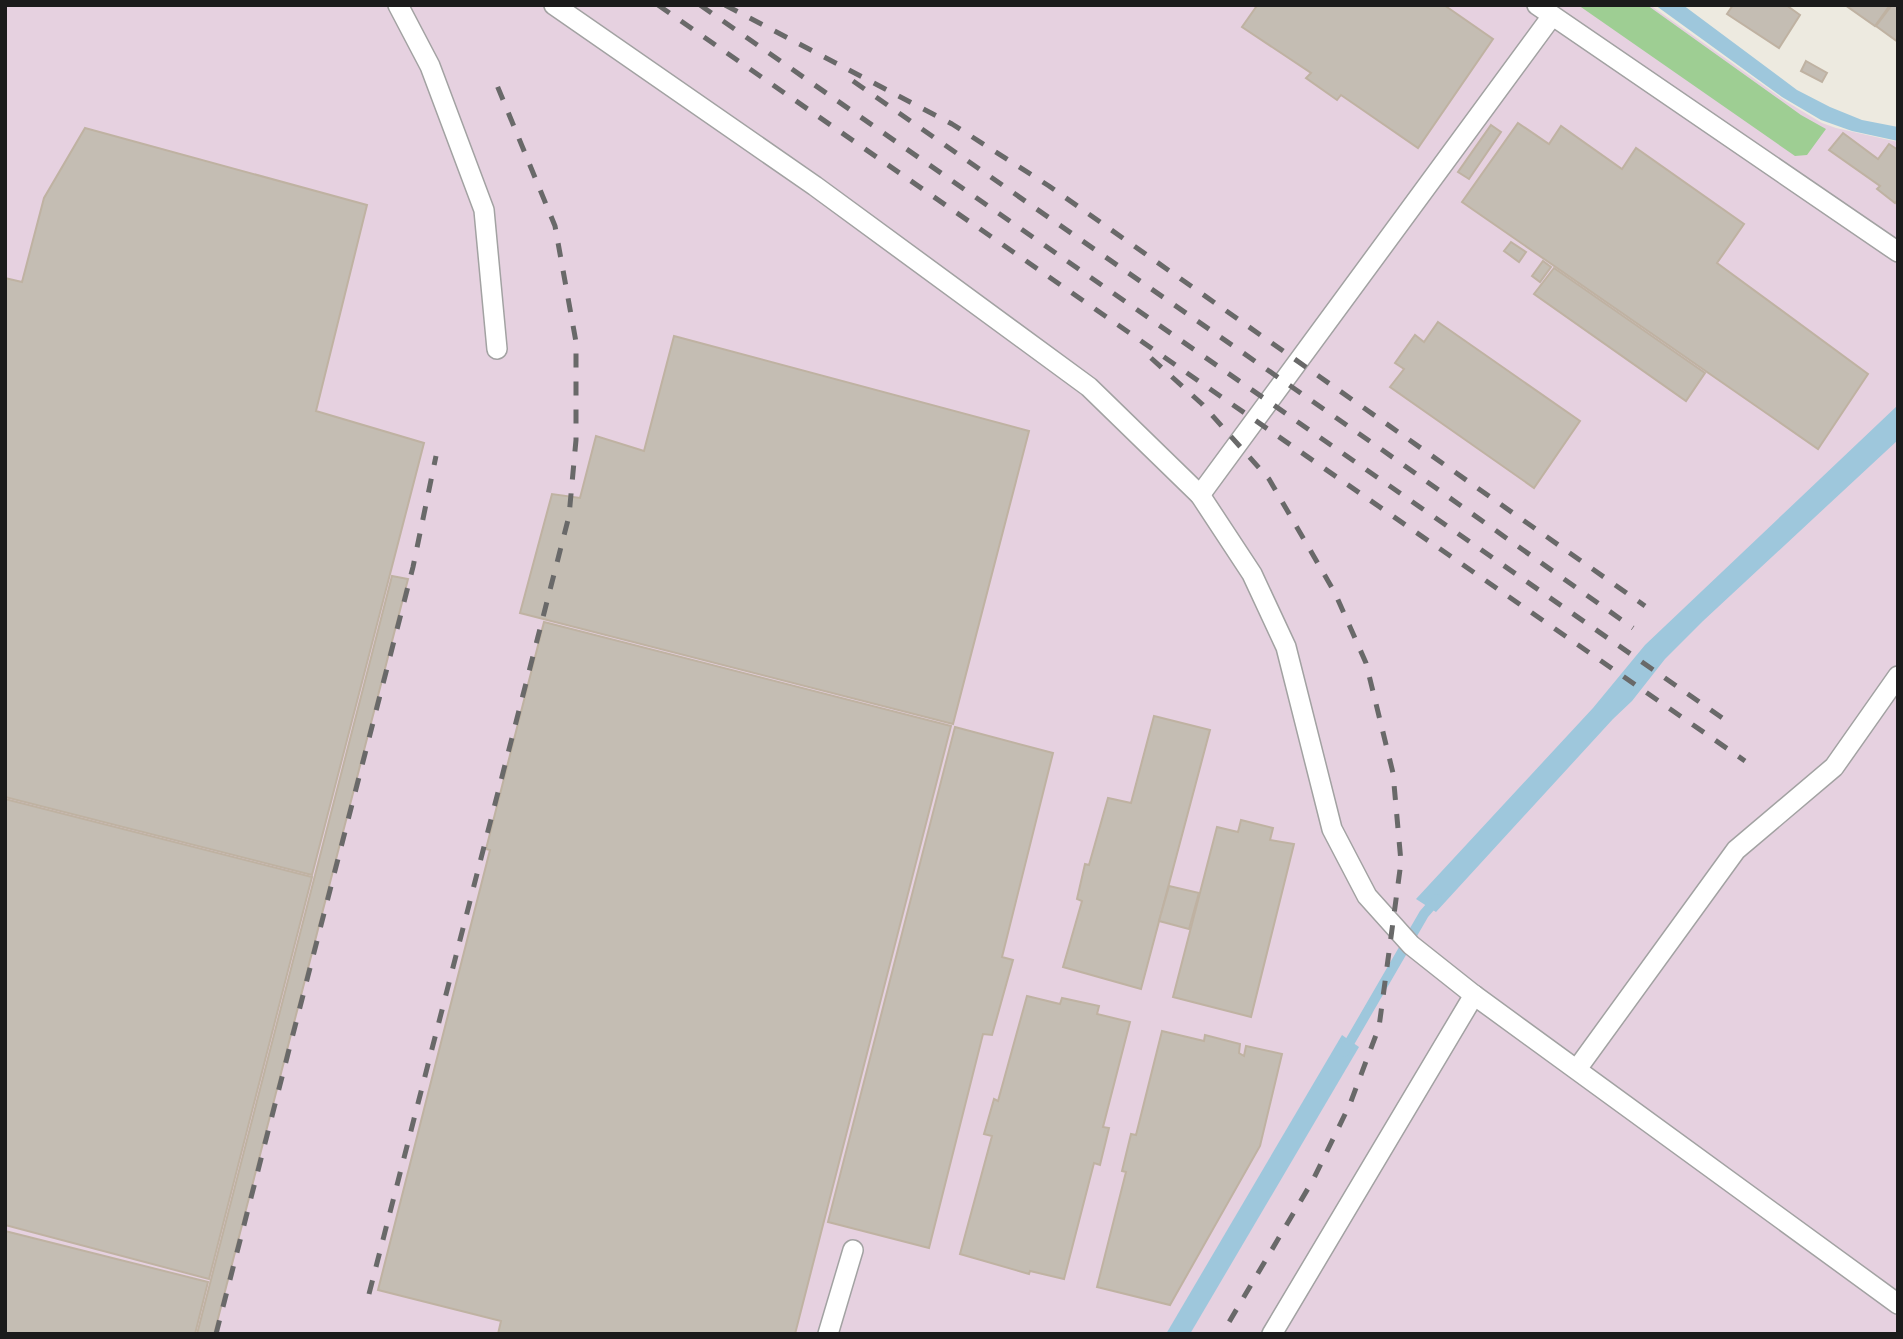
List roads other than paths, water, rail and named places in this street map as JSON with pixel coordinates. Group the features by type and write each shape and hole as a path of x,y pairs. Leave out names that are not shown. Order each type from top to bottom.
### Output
{"lane":[{"path":"398,5 430,66 484,210 497,349"},
{"path":"554,5 815,186 1089,387 1200,495 1252,574 1286,647 1332,829 1367,896 1411,945 1474,995 1898,1304"},
{"path":"1200,495 1545,10 1898,252"},
{"path":"1577,1069 1736,850 1835,767 1898,676"},
{"path":"1272,1334 1474,995"},
{"path":"828,1334 853,1250"}],"water":[{"path":"1655,5 1683,5 1797,90 1862,120 1898,127 1898,141 1852,131 1821,120 1782,97"},
{"path":"1898,405 1898,440 1665,659 1632,701 1436,912 1416,899 1593,708 1645,645"},
{"path":"1342,1035 1359,1047 1190,1334 1166,1334"}],"waterway":[{"path":"1344,1052 1424,914 1437,899"}],"railway":[{"path":"658,5 1745,761"},
{"path":"700,5 1731,724"},
{"path":"725,5 952,124 1049,186 1645,606"},
{"path":"369,1294 569,516 576,440 576,342 555,226 494,78"},
{"path":"853,81 1633,628"},
{"path":"1151,358 1202,404 1269,479 1335,593 1366,663 1393,773 1401,862 1379,1027 1350,1104 1313,1180 1222,1334"},
{"path":"216,1334 413,567 436,456"}]}
